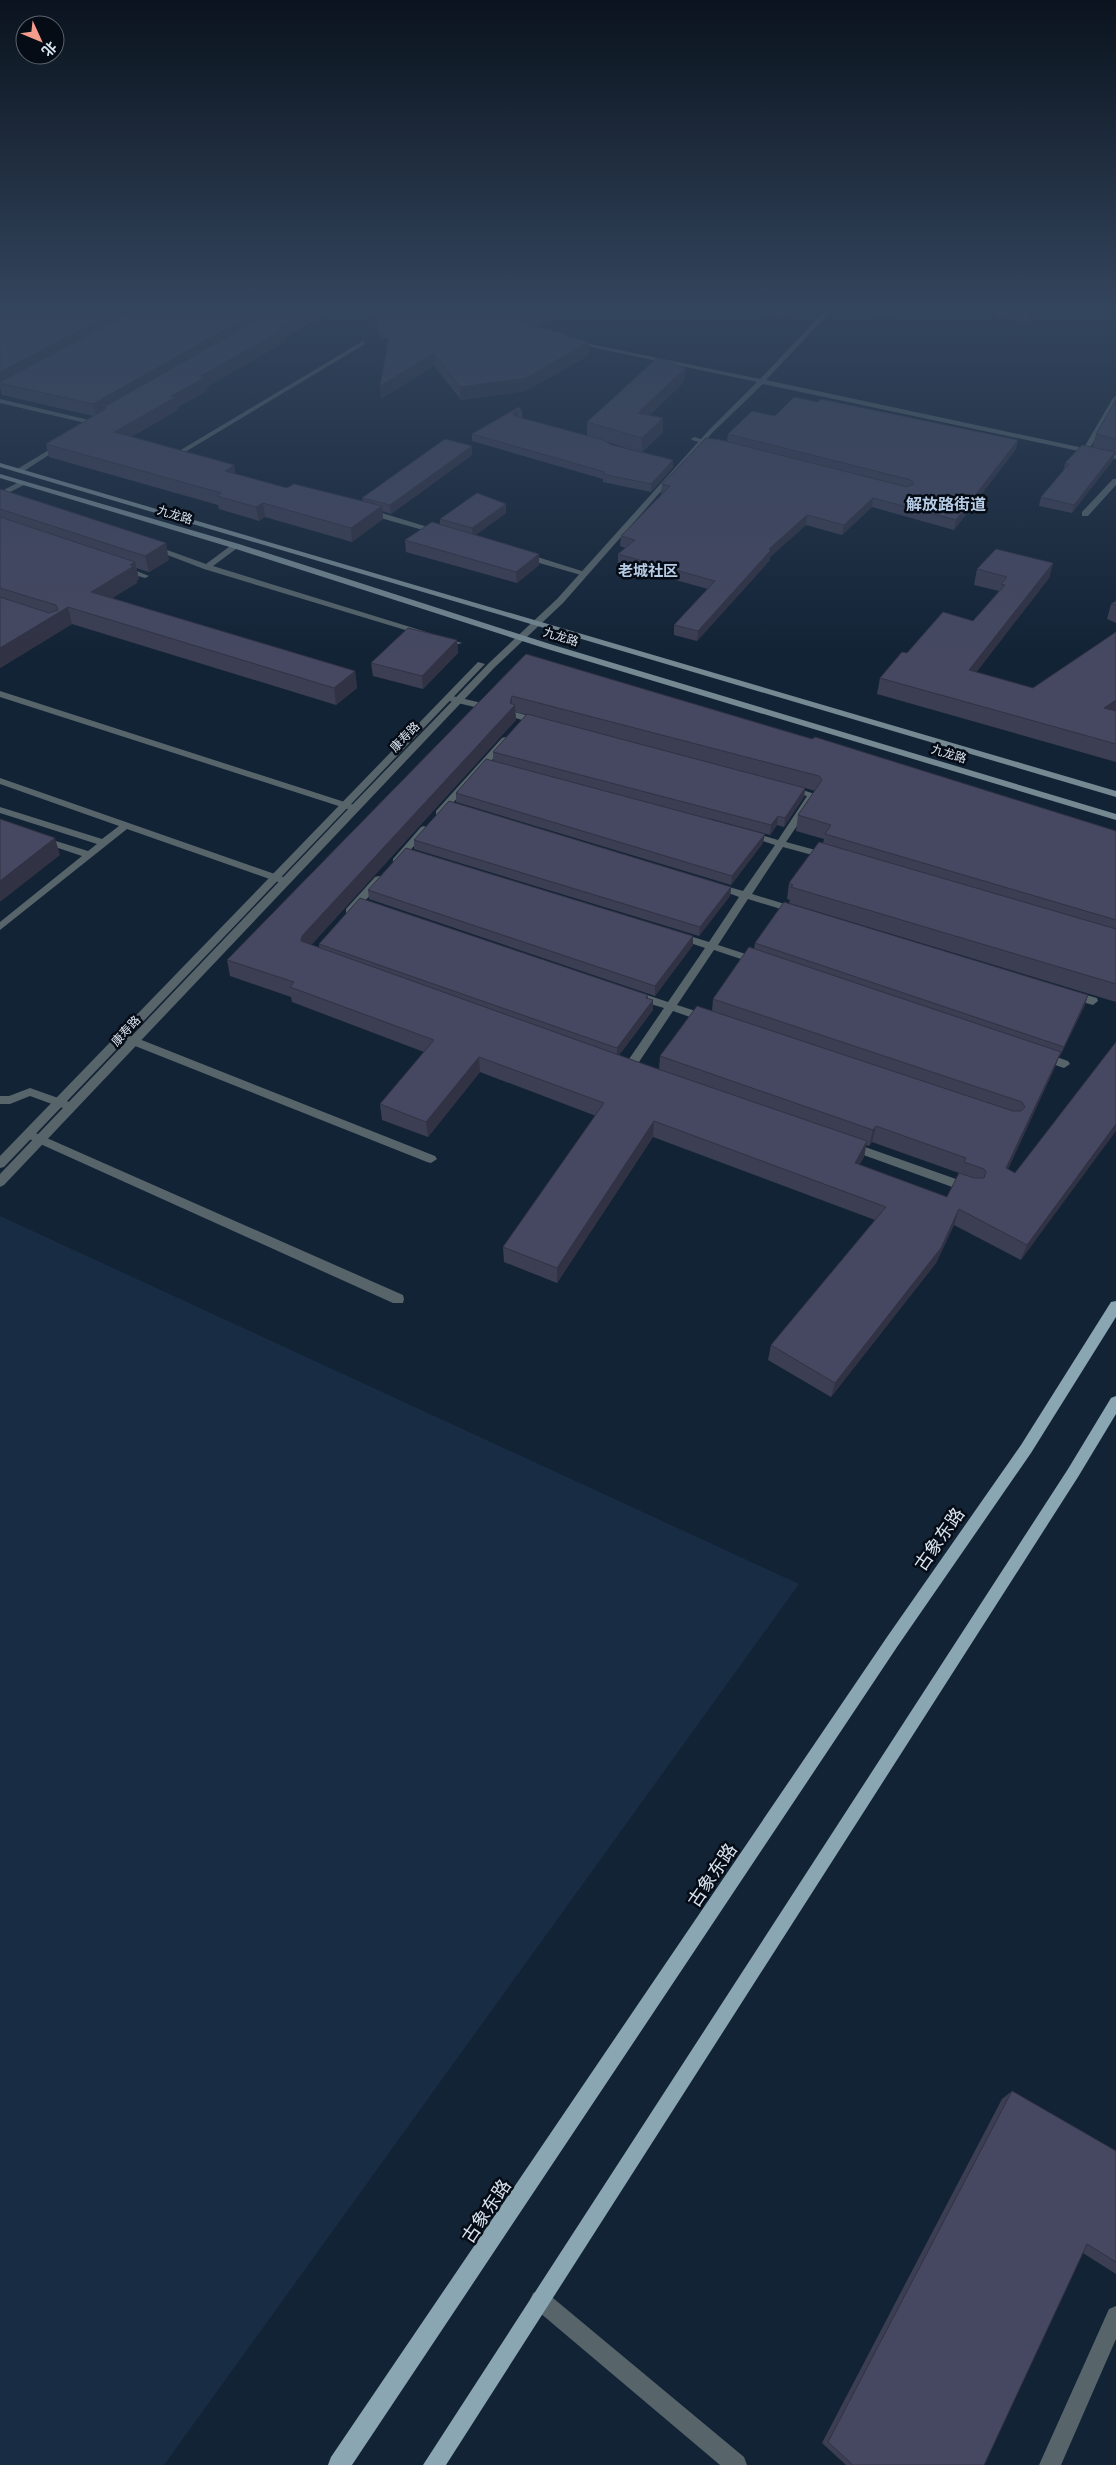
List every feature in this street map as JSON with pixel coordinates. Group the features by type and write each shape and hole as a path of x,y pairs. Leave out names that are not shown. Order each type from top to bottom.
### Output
{"main road":[{"name":"九龙路","path":"0,465 1116,794"},
{"name":"九龙路","path":"0,476 236,546 517,636 1116,817"},
{"name":"古象东路","path":"339,2465 892,1642 1026,1449 1116,1306"},
{"path":"434,2465 1073,1473 1116,1402"}],"street":[{"path":"183,460 173,457 225,426"},
{"name":"康寿路","path":"0,1164 71,1107 128,1038 274,877 448,698 531,623 580,572 712,426"},
{"path":"980,426 1086,448 1116,457"},
{"path":"1086,448 1099,426"},
{"path":"698,440 720,446"},
{"path":"18,471 65,442"},
{"path":"1086,448 1116,451"},
{"path":"1085,514 1116,481"},
{"path":"0,496 24,483"},
{"path":"361,509 445,533"},
{"path":"143,545 458,643"},
{"path":"207,566 236,546"},
{"path":"520,555 580,572"},
{"path":"109,564 145,576"},
{"name":"康寿路","path":"0,1182 59,1102 128,1038 285,881 517,636"},
{"path":"0,694 354,808"},
{"path":"448,698 483,706"},
{"path":"341,921 363,903 388,869 409,853 489,764 517,723 554,726"},
{"path":"0,781 285,881"},
{"path":"629,1068 814,796 785,788"},
{"path":"0,810 104,843"},
{"path":"0,927 126,825"},
{"path":"734,830 839,860"},
{"path":"27,834 90,855"},
{"path":"709,884 812,915"},
{"path":"666,931 768,964"},
{"path":"623,991 717,1022"},
{"path":"1065,992 1093,1001"},
{"path":"128,1038 431,1159"},
{"path":"1027,1051 1064,1064"},
{"path":"0,1100 10,1100 30,1092 71,1107"},
{"path":"34,1137 398,1299"},
{"path":"834,1140 973,1189"},
{"path":"540,2300 736,2465"},
{"path":"1050,2465 1116,2316"}],"shaded area":[{"path":"0,1216 799,1584 164,2465 0,2465"}],"building":[{"path":"76,426 125,426 114,432 234,465 225,471 287,488 294,484 382,506 351,528 263,503 256,507 217,496 221,493 46,444"},
{"path":"486,426 551,426 603,440 612,445 673,460 651,484 603,474 605,472 472,434"},
{"path":"601,426 655,426 642,438"},
{"path":"736,426 951,426 1018,440 956,520 873,498 844,525 807,515 769,549 771,550 698,631 674,625 715,581 618,554 635,540 621,536 670,486 662,484 706,438 721,440 907,487 914,484 911,480 728,434"},
{"path":"1101,426 1116,426 1116,439 1096,434"},
{"path":"445,439 472,446 390,505 362,498"},
{"path":"1082,445 1115,452 1074,505 1041,497 1069,464 1065,463"},
{"path":"0,489 166,543 145,556 0,509"},
{"path":"477,493 506,504 472,528 440,519"},
{"path":"0,517 135,562 130,565 134,566 91,592 355,671 334,688 68,607 0,648 0,597 49,613 58,610 56,605 0,588"},
{"path":"432,522 539,554 516,572 405,540"},
{"path":"996,549 1053,563 969,670 1033,688 1116,632 1116,700 1104,708 1116,711 1116,744 880,678 902,652 907,653 943,612 973,621 1005,585 1001,584 1007,577 977,569"},
{"path":"408,628 457,640 422,676 371,663"},
{"path":"526,654 812,739 815,737 1116,831 1116,920 825,834 831,825 798,815 822,780 819,776 512,696 510,703 515,705 302,936 301,941 652,1067 867,1141 855,1163 947,1197 959,1173 974,1178 984,1178 986,1172 984,1169 964,1162 966,1158 876,1126 873,1130 660,1056 697,1006 1013,1111 1021,1111 1025,1107 1022,1102 713,999 749,947 1061,1052 1006,1168 1015,1173 1116,1042 1116,1124 1027,1245 959,1209 941,1248 835,1383 771,1345 886,1207 654,1121 557,1268 503,1247 604,1103 479,1057 426,1122 380,1104 434,1040 290,987 294,982 227,960"},
{"path":"527,714 805,788 785,818 778,816 771,825 493,752"},
{"path":"486,759 765,834 732,876 456,793"},
{"path":"449,801 731,887 700,927 414,840"},
{"path":"0,819 55,838 0,881"},
{"path":"819,842 1116,929 1116,984 791,887 793,885 789,883"},
{"path":"406,848 693,936 655,986 368,890"},
{"path":"360,898 648,995 646,998 653,1000 617,1048 319,944"},
{"path":"784,902 1088,995 1064,1047 755,943"},
{"path":"1012,2091 1116,2151 1116,2262 1087,2244 984,2465 853,2465 828,2442"}],"district":[{"name":"解放路街道","path":"946,504"},
{"name":"老城社区","path":"648,571"}]}
